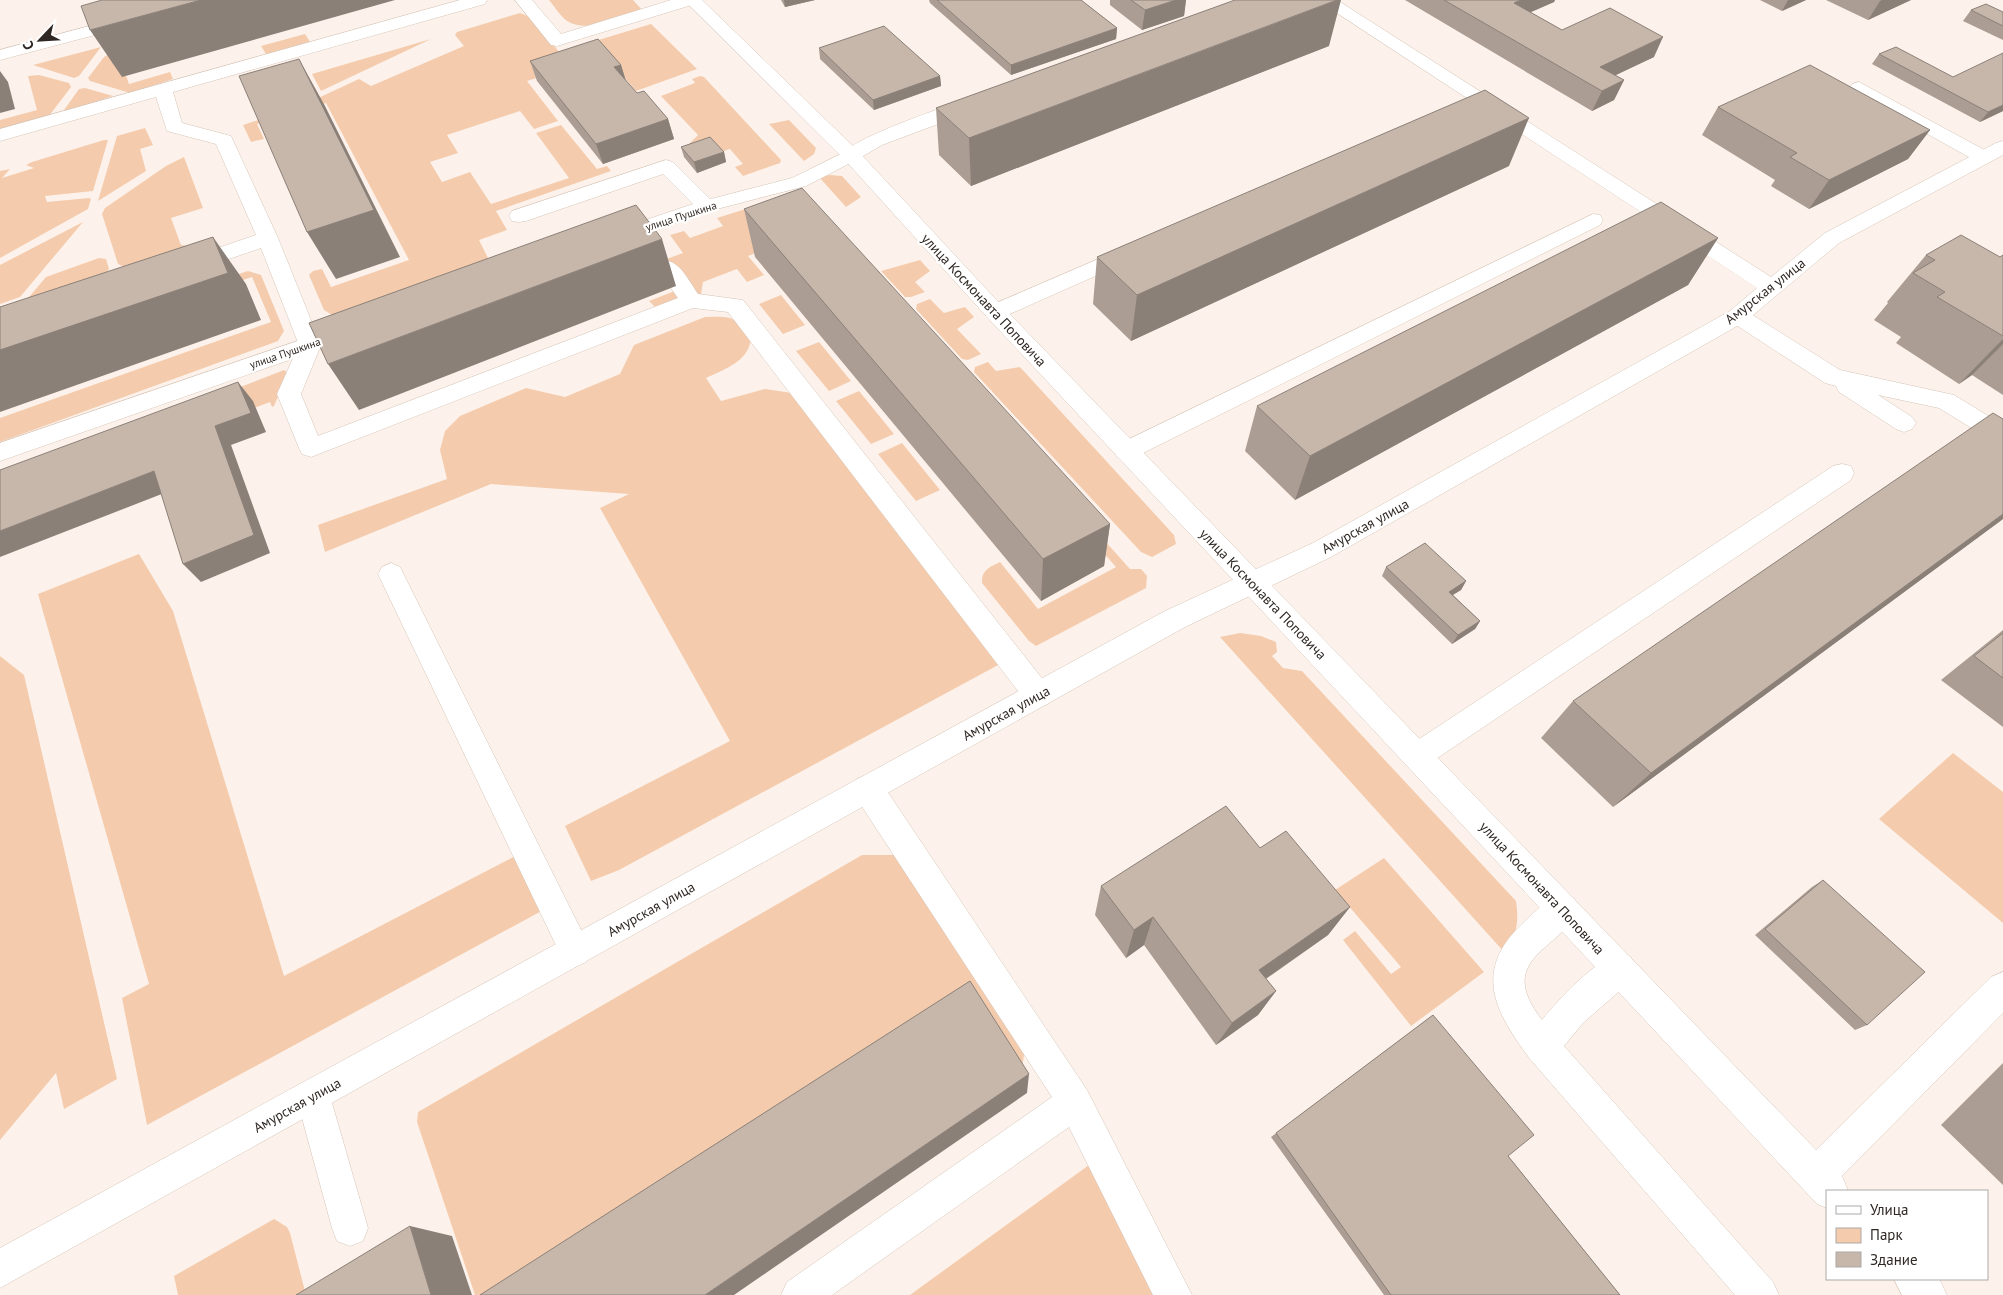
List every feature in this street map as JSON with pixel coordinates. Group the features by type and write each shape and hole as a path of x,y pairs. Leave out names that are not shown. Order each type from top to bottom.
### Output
{"street":[{"path":"0,135 163,91 479,0"},
{"path":"523,0 557,41 690,0"},
{"name":"улица Космонавта Поповича","path":"690,0 851,156 994,312 1823,1184"},
{"path":"1324,0 1772,288"},
{"path":"0,55 146,16"},
{"path":"1859,88 1983,157"},
{"path":"163,91 174,127 224,140 268,238 310,345 289,394 311,448 691,301 735,305 1038,695"},
{"name":"улица Пушкина","path":"595,245 706,206 799,182 851,156 875,141 987,99"},
{"name":"Амурская улица","path":"0,1269 1175,619 1322,550 1738,316 1832,238 2003,147"},
{"path":"520,216 666,166 706,206"},
{"path":"1126,450 1593,220"},
{"path":"166,274 268,238"},
{"path":"994,312 1151,244"},
{"path":"666,266 691,301"},
{"path":"1738,316 1904,423"},
{"name":"улица Пушкина","path":"0,452 374,323"},
{"path":"1834,377 1946,401 2003,436"},
{"path":"1417,756 1842,473"},
{"path":"392,574 575,951"},
{"path":"868,789 1075,1102 1173,1295"},
{"path":"1562,909 1525,942 1514,956 1509,981 1516,1010 1542,1047 1760,1295"},
{"path":"1542,1047 1571,1011 1619,969"},
{"path":"1823,1184 2003,990"},
{"path":"314,1096 350,1228"},
{"path":"800,1295 1075,1102"},
{"path":"1913,1280 1928,1295"}],"green space":[{"path":"549,0 633,0 643,11 605,23 585,26 575,25 567,21"},
{"path":"520,13 533,18 559,52 651,24 697,69 636,91 606,56 527,81 558,121 534,129 520,111 447,135 458,153 430,162 442,182 470,172 491,204 569,178 536,133 561,125 597,169 607,166 611,171 496,211 507,230 479,240 492,266 332,315 324,310 309,275 313,271 322,269 331,287 409,260 326,103 257,124 264,139 251,142 243,125 301,106 359,79 371,86 464,46 455,35 457,32"},
{"path":"305,34 310,42 266,54 261,46"},
{"path":"431,39 321,91 312,74"},
{"path":"101,47 79,76 74,78 33,65"},
{"path":"112,52 118,53 129,84 170,72 173,79 130,93 90,81 88,78 104,57"},
{"path":"39,75 69,83 71,87 49,116 0,130 0,120 37,110 28,76"},
{"path":"700,76 704,77 781,160 780,163 743,176 735,167 743,164 730,149 703,158 689,150 690,143 698,135 661,96 695,83 692,79"},
{"path":"85,88 113,96 67,111 64,110 79,89"},
{"path":"789,120 816,148 814,154 804,161 769,124"},
{"path":"145,128 153,145 140,149 146,171 98,201 117,136"},
{"path":"108,140 93,191 45,196 47,202 89,198 91,199 88,209 0,258 0,171 10,169 2,178 34,168 26,165 32,162"},
{"path":"184,157 203,208 171,218 181,245 188,246 126,268 118,264 102,214 105,208 166,166"},
{"path":"830,175 842,176 861,197 846,207 819,177"},
{"path":"794,194 812,231 748,256 764,275 747,282 737,269 703,282 700,301 663,315 649,301 685,287 664,260 683,253 670,235 684,231 690,238 723,226 717,218"},
{"path":"83,222 20,297 0,304 0,265"},
{"path":"850,256 1130,569 1141,569 1147,576 1146,588 1036,646 1029,641 982,583 983,575 987,570 1000,562 1038,609 1116,567 843,259"},
{"path":"99,258 106,259 109,269 103,277 24,303 46,277"},
{"path":"920,260 930,271 915,282 925,292 911,297 905,297 881,271"},
{"path":"248,271 261,275 284,331 278,341 0,442 0,418 271,322 252,277 204,293 205,285"},
{"path":"781,295 805,325 783,334 759,304"},
{"path":"930,299 944,313 965,307 974,317 957,329 981,354 968,360 962,359 916,309 917,304"},
{"path":"705,317 727,317 732,319 741,325 751,337 750,345 741,358 706,378 721,401 765,389 792,393 1000,664 619,870 591,881 565,826 730,741 600,508 629,494 491,484 325,552 318,525 447,479 440,450 445,431 460,416 526,388 565,397 620,374 634,345"},
{"path":"819,342 851,381 829,391 796,351"},
{"path":"988,362 996,371 1020,367 1174,535 1176,544 1152,557 1141,552 974,372 975,367"},
{"path":"284,370 288,373 274,406 272,407 270,402 246,411 238,388"},
{"path":"859,391 894,434 871,444 836,401"},
{"path":"902,443 940,490 916,501 878,454"},
{"path":"139,554 173,611 284,976 521,853 547,908 147,1125 122,998 149,984 38,594"},
{"path":"1240,633 1261,636 1276,642 1277,652 1272,656 1283,668 1302,671 1516,901 1516,928 1505,953 1220,637"},
{"path":"0,656 24,675 117,1079 64,1109 56,1073 0,1140"},
{"path":"1953,753 2003,792 2003,923 1879,819"},
{"path":"862,855 904,855 1026,1042 1019,1087 494,1295 475,1295 417,1122 418,1112"},
{"path":"1384,858 1484,972 1411,1026 1343,940 1355,931 1391,974 1401,967 1335,890"},
{"path":"1089,1165 1166,1295 910,1295"},
{"path":"274,1219 287,1227 290,1233 306,1295 178,1295 174,1276"}],"building":[{"path":"102,0 201,0 90,30 81,6"},
{"path":"937,0 1081,0 1117,28 1011,65"},
{"path":"1131,0 1176,0 1145,10"},
{"path":"1235,0 1337,0 969,138 936,108"},
{"path":"1444,0 1521,0 1514,3 1562,30 1610,8 1663,37 1600,67 1624,80 1602,91"},
{"path":"1986,4 2003,12 2003,26 1971,10"},
{"path":"884,26 940,76 873,100 819,48"},
{"path":"598,39 621,65 614,67 637,93 644,91 668,119 596,144 530,61"},
{"path":"1896,47 1953,77 2003,53 2003,105 1988,112 1879,54"},
{"path":"299,59 374,210 307,232 239,76"},
{"path":"1810,65 1930,130 1829,180 1790,157 1797,153 1718,107"},
{"path":"1485,90 1529,118 1137,295 1097,257"},
{"path":"710,137 724,152 694,162 681,147"},
{"path":"802,188 1110,524 1043,559 744,209"},
{"path":"1661,202 1718,238 1310,456 1257,406"},
{"path":"636,205 662,239 328,364 309,323"},
{"path":"1961,235 2000,257 2003,255 2003,336 1937,297 1945,292 1913,273 1935,260 1926,255"},
{"path":"213,237 228,273 0,350 0,307"},
{"path":"238,382 251,413 215,426 254,535 183,564 154,471 0,531 0,470"},
{"path":"1993,413 2003,419 2003,514 1651,773 1573,701"},
{"path":"1425,543 1466,581 1449,592 1480,621 1458,635 1386,567"},
{"path":"2003,633 2003,678 1974,656"},
{"path":"1226,806 1260,848 1286,831 1350,907 1259,970 1276,991 1232,1023 1153,917 1134,930 1101,886"},
{"path":"1823,880 1925,972 1867,1025 1765,929"},
{"path":"970,981 1029,1074 705,1295 480,1295"},
{"path":"1433,1015 1534,1135 1508,1156 1620,1295 1391,1295 1276,1133"},
{"path":"410,1226 431,1295 296,1295"}]}
